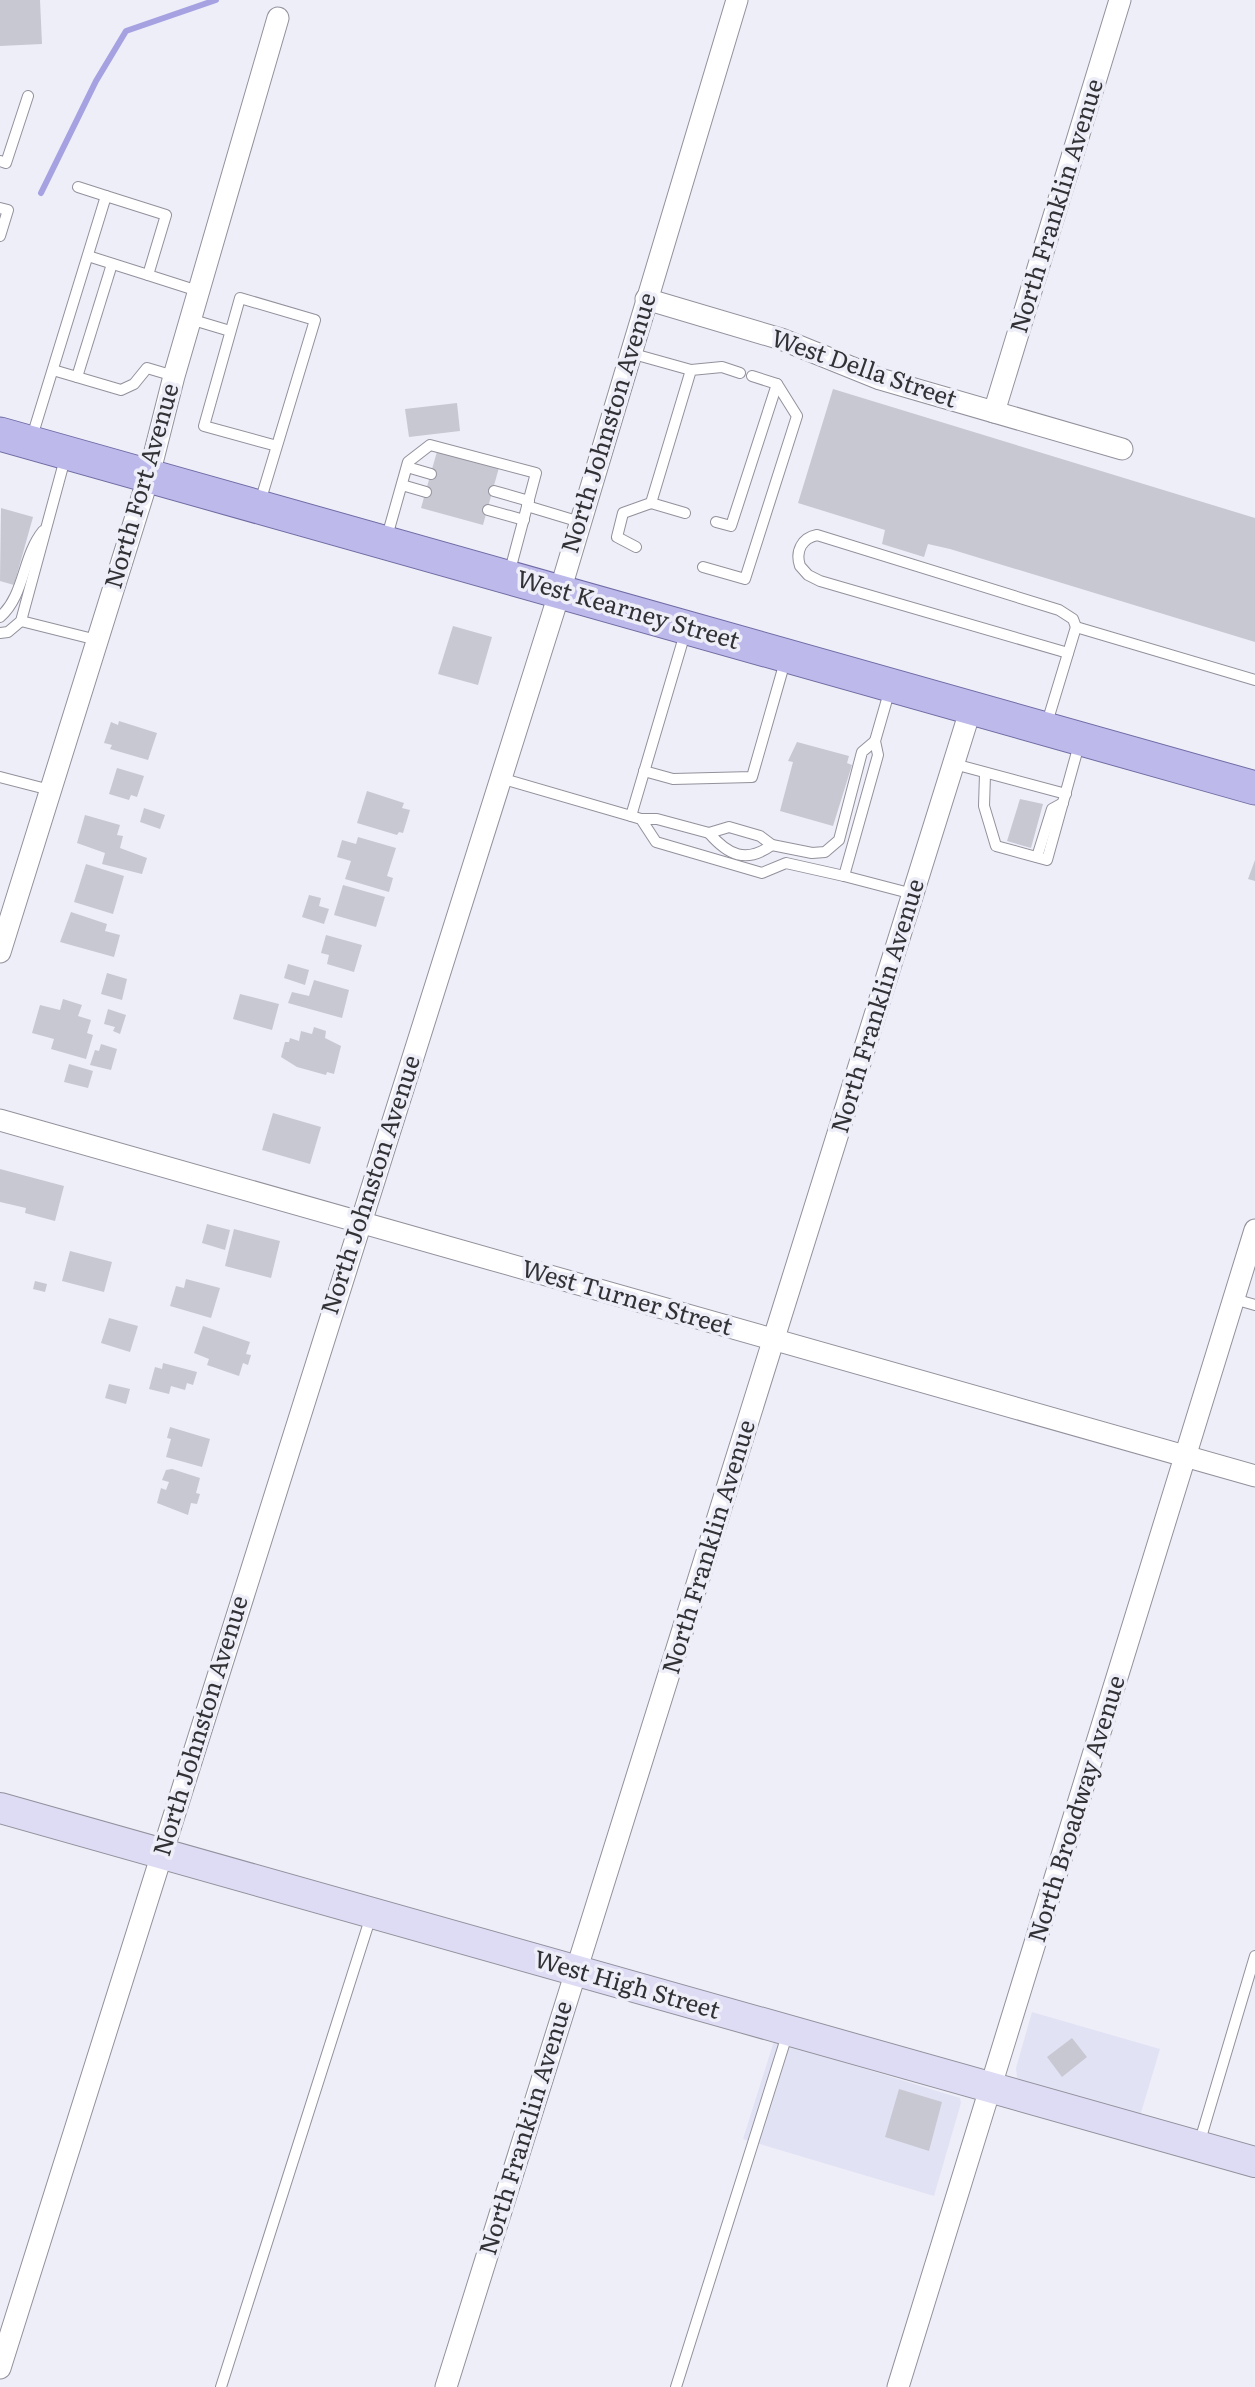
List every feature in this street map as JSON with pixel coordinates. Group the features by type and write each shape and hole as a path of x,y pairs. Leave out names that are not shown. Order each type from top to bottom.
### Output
{"main road":[{"name":"West Kearney Street","path":"9,440 66,452 149,475 1255,788"}],"street":[{"name":"North Johnston Avenue","path":"0,2368 559,591 737,0"},
{"name":"North Franklin Avenue","path":"994,412 1120,0"},
{"name":"North Fort Avenue","path":"0,952 149,475 190,319 278,18"},
{"name":"West Della Street","path":"646,299 781,339 880,379 1122,449"},
{"name":"North Franklin Avenue","path":"446,2387 971,708"},
{"name":"West Turner Street","path":"0,1120 1255,1476"},
{"name":"North Broadway Avenue","path":"898,2387 992,2091 1255,1230"},
{"name":"West High Street","path":"0,1808 373,1912 992,2091 1255,2162"}],"lane":[{"path":"0,161 6,163 28,96"},
{"path":"78,187 166,215 148,275"},
{"path":"9,440 53,370 106,196"},
{"path":"0,208 8,210 0,236"},
{"path":"88,256 198,291"},
{"path":"77,377 112,264"},
{"path":"258,506 277,446 315,320 240,298 204,426 277,446"},
{"path":"190,319 230,331"},
{"path":"630,353 691,370 722,367 740,373"},
{"path":"53,370 121,390 134,384 147,368 174,376"},
{"path":"651,503 691,370"},
{"path":"704,567 745,579 797,416 777,384 752,376"},
{"path":"716,522 731,526 777,384"},
{"path":"385,542 408,462 430,445 536,473 508,577"},
{"path":"0,633 8,632 20,621 66,452"},
{"path":"407,467 431,474"},
{"path":"402,485 426,492"},
{"path":"494,491 580,522"},
{"path":"636,547 617,537 623,513 651,503 685,513"},
{"path":"488,510 524,520"},
{"path":"0,617 13,604 32,544 46,527"},
{"path":"1046,729 1076,628 1073,618 1059,610 817,535 808,537 799,554 800,566 820,582 1068,653"},
{"path":"20,621 97,640"},
{"path":"687,627 644,772 636,818 656,842 762,873 786,863 913,894"},
{"path":"1076,628 1255,680"},
{"path":"644,772 673,779 752,777 787,656"},
{"path":"844,876 878,755 876,741 891,685"},
{"path":"985,774 984,806 996,846 1047,860 1081,738"},
{"path":"500,778 636,818 657,819 709,833 729,827 760,836 772,845 812,853 825,852 839,840 862,751 876,741"},
{"path":"954,764 1064,799"},
{"path":"0,777 50,790"},
{"path":"709,833 723,849 736,855 750,857 772,845"},
{"path":"1234,1299 1255,1305"},
{"path":"221,2387 373,1912"},
{"path":"1198,2147 1255,1956"},
{"path":"676,2387 788,2032"}],"shaded area":[{"path":"1032,2012 1160,2049 1140,2116 1026,2084 1017,2078 1016,2068"},
{"path":"774,2041 960,2098 961,2103 934,2196 743,2139"}],"building":[{"path":"0,0 40,0 42,44 0,46"},
{"path":"833,389 1255,518 1255,642 950,549 928,544 924,557 882,544 885,530 798,503"},
{"path":"457,403 460,431 409,437 405,409"},
{"path":"438,448 500,464 483,525 421,508"},
{"path":"1,508 33,517 14,585 0,581"},
{"path":"453,626 492,637 478,685 438,674"},
{"path":"119,721 157,733 148,760 110,749 112,745 104,743 111,722 118,725"},
{"path":"797,742 849,756 847,763 852,765 833,826 780,811 793,762 788,761"},
{"path":"117,768 144,776 137,797 131,795 129,800 109,794"},
{"path":"367,791 404,803 402,808 410,810 403,833 399,832 397,835 357,823"},
{"path":"1020,799 1043,804 1031,848 1007,841"},
{"path":"144,808 165,815 160,829 140,822"},
{"path":"85,815 120,825 117,835 123,836 120,848 147,858 142,874 102,864 105,853 77,843"},
{"path":"358,837 396,848 387,876 393,878 389,892 345,879 351,861 337,857 342,840 356,844"},
{"path":"1255,860 1255,881 1248,879"},
{"path":"86,864 124,876 113,914 74,902"},
{"path":"343,885 385,897 376,927 334,915"},
{"path":"309,895 321,898 319,906 329,909 324,924 302,917"},
{"path":"71,912 107,924 105,931 120,935 114,957 60,942"},
{"path":"326,935 362,945 354,972 327,964 329,955 321,953"},
{"path":"288,964 309,970 305,985 284,978"},
{"path":"107,973 127,979 122,1000 101,994"},
{"path":"314,980 349,990 342,1018 288,1003 292,992 309,996"},
{"path":"240,994 279,1004 272,1030 233,1019"},
{"path":"63,999 82,1005 78,1016 91,1020 87,1033 93,1035 86,1059 51,1049 54,1039 32,1033 40,1005 60,1010"},
{"path":"108,1009 126,1015 120,1034 113,1031 115,1027 104,1024"},
{"path":"314,1027 326,1031 325,1038 341,1046 334,1074 327,1072 326,1075 297,1067 281,1057 285,1042 289,1042 290,1038 299,1041 301,1031 312,1034"},
{"path":"101,1044 117,1049 111,1070 90,1065 95,1050 99,1051"},
{"path":"69,1064 93,1071 88,1088 64,1082"},
{"path":"273,1113 321,1127 310,1164 262,1150"},
{"path":"0,1169 64,1186 55,1221 25,1213 26,1208 0,1202"},
{"path":"207,1224 230,1230 225,1250 202,1243"},
{"path":"234,1229 280,1241 271,1278 225,1266"},
{"path":"70,1251 112,1262 104,1292 62,1281"},
{"path":"186,1279 220,1288 211,1318 170,1306 176,1286 184,1288"},
{"path":"35,1281 47,1284 45,1292 33,1289"},
{"path":"109,1318 138,1326 130,1352 101,1343"},
{"path":"203,1326 250,1342 246,1354 251,1355 248,1365 243,1363 239,1376 207,1365 209,1359 194,1353"},
{"path":"163,1363 197,1372 193,1385 187,1383 185,1390 171,1386 169,1394 149,1389 155,1367 162,1369"},
{"path":"109,1384 130,1389 126,1404 105,1398"},
{"path":"170,1427 210,1439 202,1467 166,1457 171,1439 167,1438"},
{"path":"172,1469 200,1478 196,1493 200,1494 197,1504 191,1503 188,1515 157,1503 161,1488 166,1490 169,1482 162,1480 166,1470"},
{"path":"1072,2038 1087,2057 1062,2077 1047,2057"},
{"path":"899,2089 942,2102 929,2151 885,2137"}],"waterway":[{"path":"41,193 96,81 126,31 216,0"}]}
